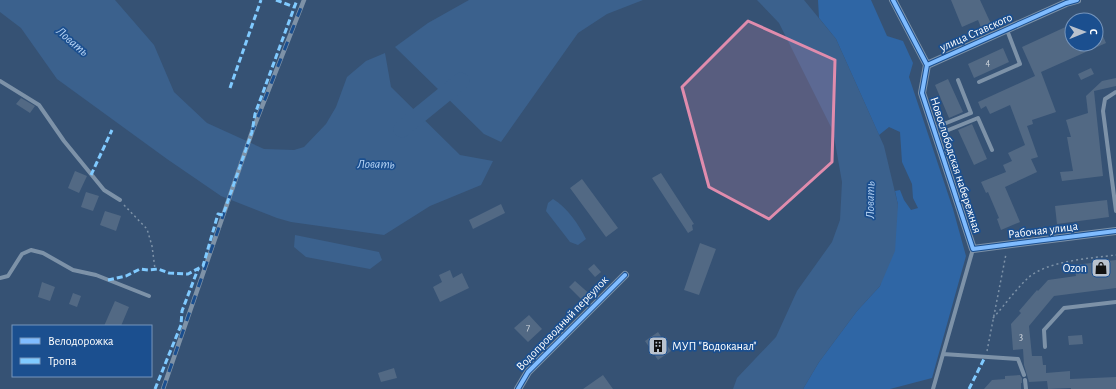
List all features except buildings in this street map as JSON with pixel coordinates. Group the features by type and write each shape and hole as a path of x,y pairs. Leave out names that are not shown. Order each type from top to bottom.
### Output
{"street":[{"path":"893,0 927,65"},
{"name":"улица Ставского","path":"927,65 1066,3 1077,0"},
{"name":"Новослободская набережная","path":"927,65 922,93 973,249"},
{"name":"Рабочая улица","path":"973,249 1116,231"},
{"name":"Водопроводный переулок","path":"518,389 528,372 625,275"}],"lane":[{"path":"980,82 1020,64 1007,29"},
{"path":"935,132 971,113 958,80"},
{"path":"0,81 39,105 64,141 104,190 120,200"},
{"path":"1116,92 1105,99 1103,111 1115,193 1116,211"},
{"path":"935,132 978,118 992,150"},
{"path":"933,389 973,249"},
{"path":"0,278 8,276 22,254 31,250 43,253 73,270 96,275 149,296"},
{"path":"1045,347 1044,330 1064,308 1116,302"},
{"path":"943,354 1018,359 1024,375"},
{"path":"1025,380 1026,389"}],"path":[{"path":"120,200 147,229 152,246 155,269"},
{"path":"985,357 1008,245"},
{"path":"993,318 1029,277 1047,267 1071,261 1116,255"}],"highlighted area":[{"path":"748,21 835,60 832,162 769,219 709,187 682,87"}],"shaded area":[{"path":"818,0 871,0 887,36 903,41 913,63 909,77 953,209 966,256 932,378 890,389 803,389 819,362 857,311 880,286 898,205 895,191 900,190 904,200 911,210 918,208 913,198 912,184 902,162 900,132 889,127 879,135 836,39 819,18"}],"water":[{"name":"Ловать","path":"0,0 115,0 154,45 174,92 207,123 264,149 294,150 304,147 326,124 336,107 347,77 366,61 385,53 391,87 460,155 493,161 481,185 430,206 384,235 291,222 277,218 221,196 167,159 57,79 21,28 0,12"},
{"path":"469,0 643,0 607,14 578,33 501,142 484,134 395,47 428,23"},
{"name":"Ловать","path":"757,0 804,0 836,39 884,146 898,205 895,251 880,286 857,311 819,362 803,389 733,389 737,378 776,337 797,291 832,242 840,220 842,182 833,131 779,23"},
{"path":"553,199 568,211 586,239 578,245 570,242 546,211 548,203"},
{"path":"295,235 379,252 382,260 370,269 306,257 294,247"}],"waterway":[{"name":"Ловать","path":"402,129 461,81"}],"railway":[{"path":"163,389 252,132 304,0"}],"marked path":[{"path":"230,88 261,0"},
{"path":"276,0 294,7"},
{"path":"108,280 126,276 140,269 158,269 169,273 188,274 203,266 218,214 223,215 252,132 255,114 297,0"},
{"path":"91,175 112,130"},
{"path":"155,389 181,325 182,311 198,269"},
{"path":"969,389 985,357"}],"cycle path":[{"path":"893,0 927,65 922,93 973,249 1116,231"},
{"path":"927,65 1066,3 1077,0"},
{"path":"518,389 528,372 625,275"}],"place":[{"name":"Ozon","path":"1101,268"},
{"name":"МУП \"Водоканал\"","path":"658,346"}]}
